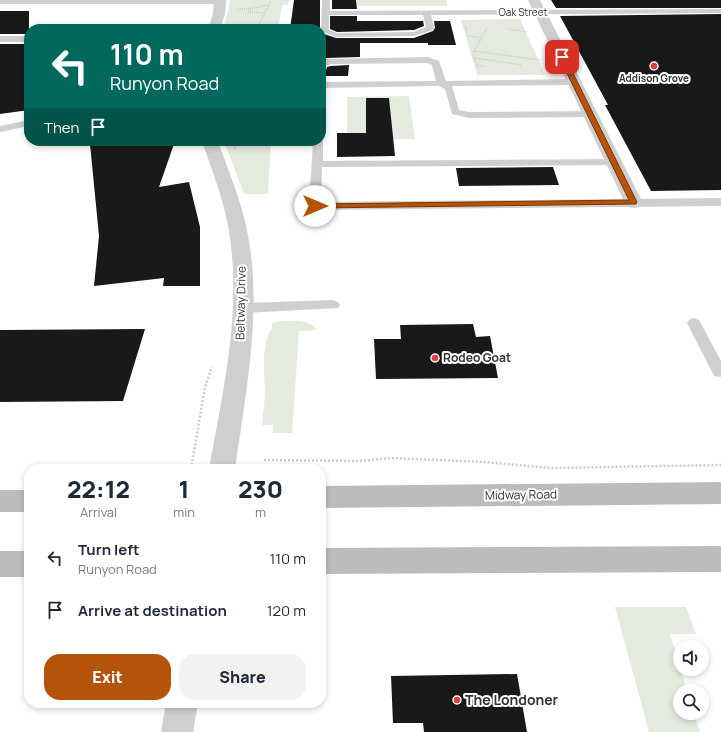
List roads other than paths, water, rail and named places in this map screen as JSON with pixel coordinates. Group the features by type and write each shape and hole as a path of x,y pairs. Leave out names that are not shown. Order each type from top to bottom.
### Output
{"main road":[{"name":"Midway Road","path":"326,497 721,493"},
{"path":"0,501 24,501"},
{"path":"686,560 721,547"},
{"path":"326,561 721,559"},
{"path":"0,564 24,564"}],"street":[{"path":"0,1 220,0 219,14 216,24"},
{"path":"537,6 634,202"},
{"name":"Beltway Drive","path":"212,146 232,204 238,231 242,266 243,308 237,378 223,464"},
{"path":"178,732 181,708"}],"lane":[{"path":"325,24 326,0"},
{"path":"711,5 719,11"},
{"name":"Oak Street","path":"325,13 427,13 537,6 719,11"},
{"path":"326,31 336,35 414,34 430,28 427,13"},
{"path":"0,39 24,39"},
{"path":"326,63 329,61 428,60 436,63 442,84 449,88 455,112 469,115 590,114"},
{"path":"326,85 574,82"},
{"path":"0,129 24,124"},
{"path":"318,146 315,206 721,202"},
{"path":"317,164 614,162"},
{"path":"243,308 333,305"},
{"path":"694,323 719,372"}],"place":[{"name":"Addison Grove","path":"654,66"},
{"name":"Rodeo Goat","path":"435,358"},
{"name":"The Londoner","path":"457,700"}]}
